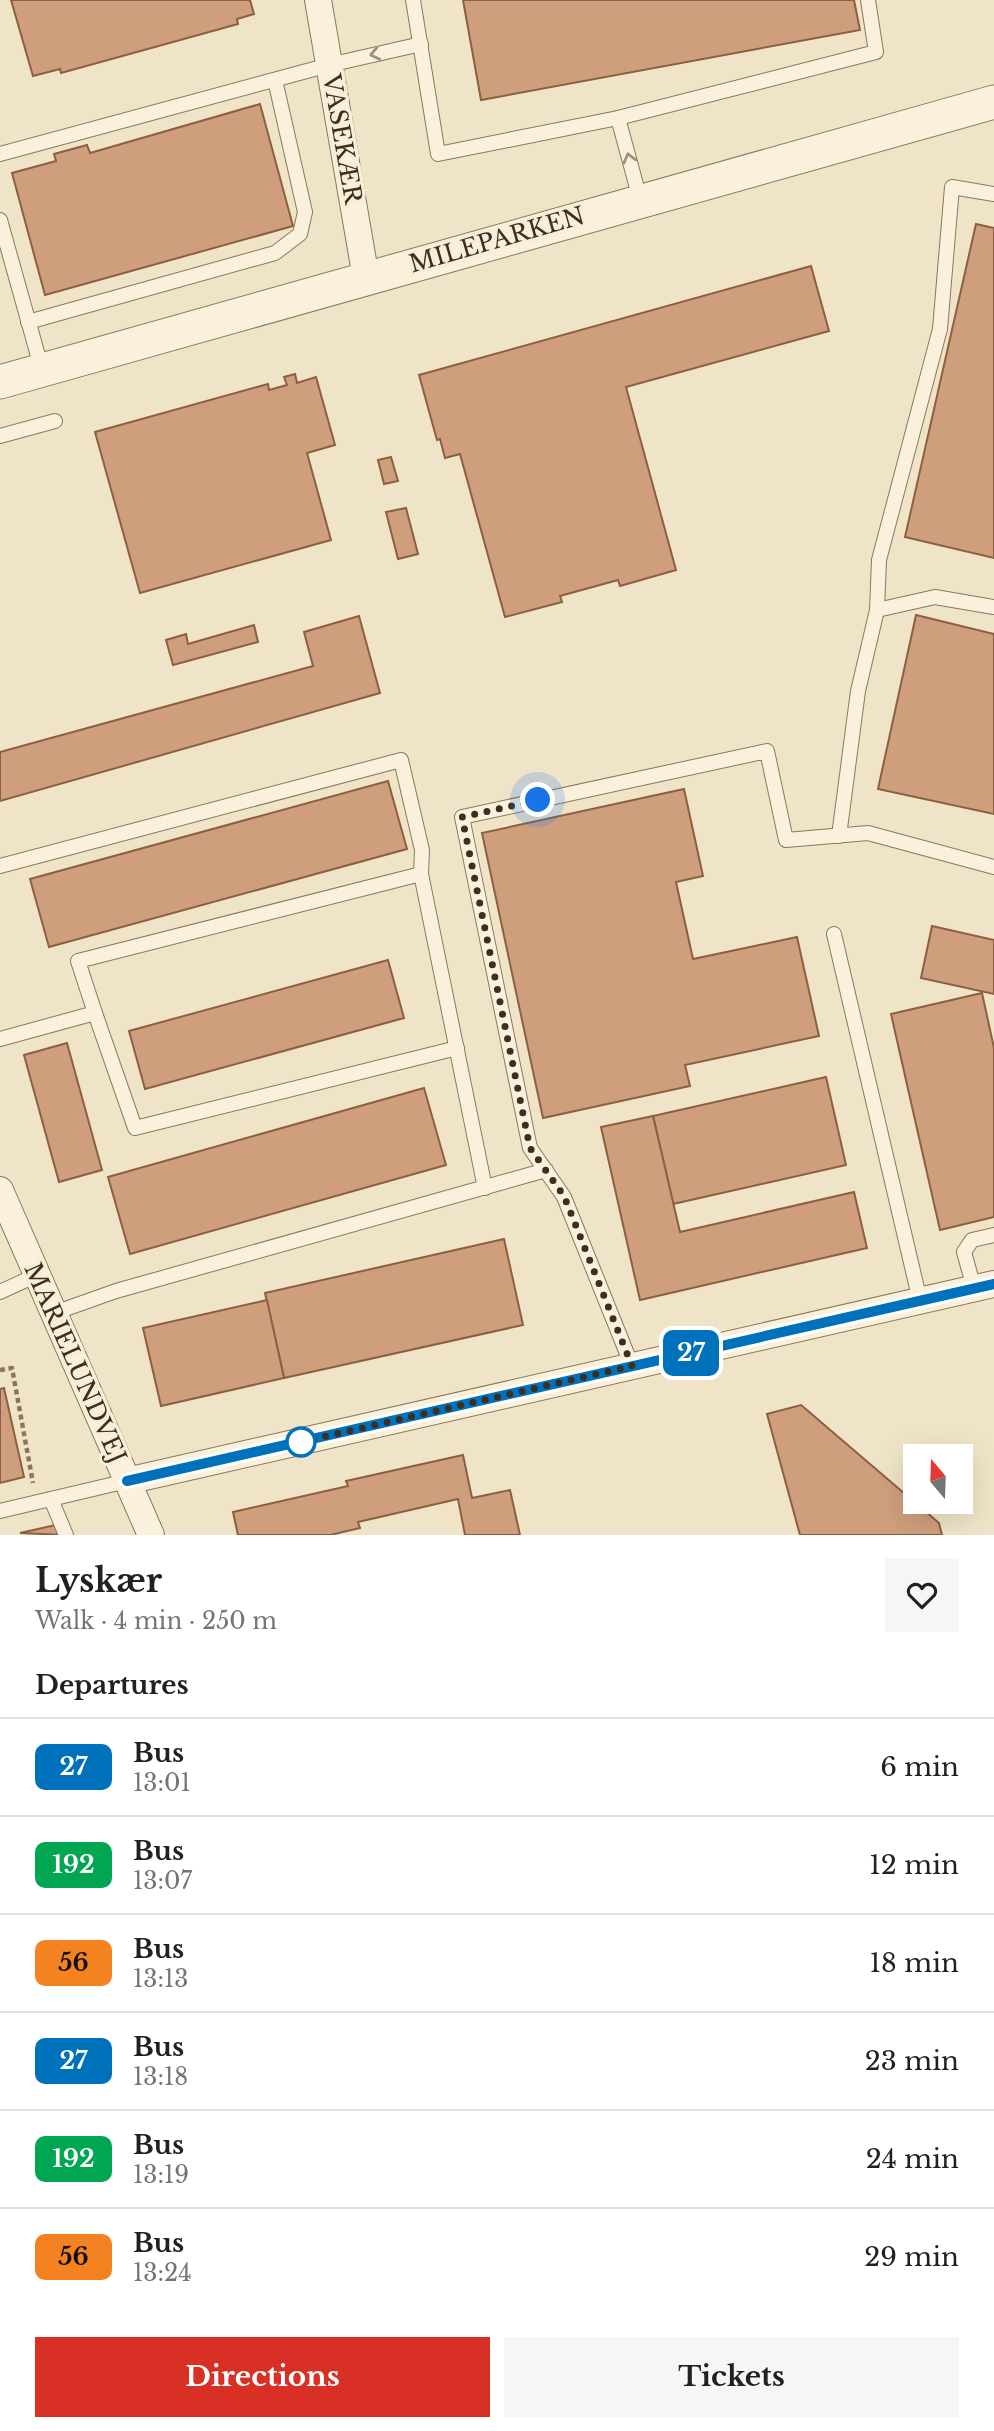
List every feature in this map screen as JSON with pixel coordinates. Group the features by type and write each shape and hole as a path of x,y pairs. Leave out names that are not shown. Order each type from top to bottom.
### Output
{"street":[{"name":"VASEKÆR","path":"318,0 366,278"},
{"name":"MILEPARKEN","path":"0,382 640,199 994,102"},
{"name":"MARIELUNDVEJ","path":"0,1190 151,1535"},
{"path":"127,1481 984,1286"}],"lane":[{"path":"413,0 438,154 618,117 876,52 868,0"},
{"path":"0,153 329,65 421,44"},
{"path":"28,322 275,253 300,234 305,212 275,80"},
{"path":"618,117 640,199"},
{"path":"839,836 858,691 877,610 879,560 940,329 952,187 994,194"},
{"path":"0,220 41,370"},
{"path":"0,436 55,421"},
{"path":"877,610 935,597 994,607"},
{"path":"632,1366 564,1196 530,1148 462,817 767,751 786,840 868,833 994,867"},
{"path":"0,866 401,760 422,850 421,874 485,1188"},
{"path":"421,874 78,961 135,1128 457,1048"},
{"path":"834,934 920,1301"},
{"path":"0,1039 95,1013"},
{"path":"54,1313 116,1290 546,1170"},
{"path":"984,1286 964,1252 972,1240 994,1235"},
{"path":"0,1292 37,1275"},
{"path":"0,1511 127,1481"},
{"path":"51,1499 66,1535"}],"path":[{"path":"0,1370 12,1368 36,1502"}],"building":[{"path":"11,0 250,0 254,14 237,19 238,24 61,73 60,69 33,76"},
{"path":"463,0 854,0 860,30 481,100"},
{"path":"260,104 293,226 45,295 12,173 56,161 54,154 87,145 90,153"},
{"path":"976,224 994,228 994,558 905,537"},
{"path":"811,266 829,331 626,387 676,570 620,586 618,580 560,596 562,602 505,617 460,454 445,458 440,439 437,440 419,375"},
{"path":"295,374 297,383 316,377 335,445 307,453 331,540 140,593 95,432 268,384 269,390 287,385 284,377"},
{"path":"391,457 398,481 384,484 378,460"},
{"path":"406,508 418,554 398,559 386,512"},
{"path":"916,615 994,634 994,814 878,789"},
{"path":"359,616 380,693 0,801 0,752 313,666 304,632"},
{"path":"254,625 258,642 173,665 166,640 186,634 188,644"},
{"path":"388,781 407,849 49,947 30,879"},
{"path":"684,789 703,876 676,882 693,959 797,937 819,1036 685,1065 690,1086 543,1118 482,833"},
{"path":"932,926 994,940 994,994 921,978"},
{"path":"388,960 404,1018 145,1089 129,1031"},
{"path":"982,993 994,1048 994,1217 940,1230 891,1014"},
{"path":"67,1043 102,1170 59,1182 24,1055"},
{"path":"826,1077 846,1165 673,1204 653,1116"},
{"path":"424,1088 446,1165 130,1254 108,1177"},
{"path":"653,1116 680,1232 854,1192 867,1248 640,1300 601,1127"},
{"path":"504,1239 523,1325 284,1378 265,1293"},
{"path":"267,1300 284,1378 161,1406 143,1328"},
{"path":"4,1388 24,1477 0,1483 0,1389"},
{"path":"801,1405 903,1492 903,1514 928,1514 939,1523 942,1535 800,1535 767,1414"},
{"path":"463,1455 472,1498 510,1490 520,1535 465,1535 458,1499 358,1522 360,1528 330,1535 238,1535 233,1512 348,1486 346,1481"},
{"path":"60,1524 63,1535 20,1533"}],"bus line":[{"name":"27","path":"127,1481 994,1284"}],"route":[{"path":"301,1442 632,1366 564,1196 530,1148 462,817 538,800"}]}
